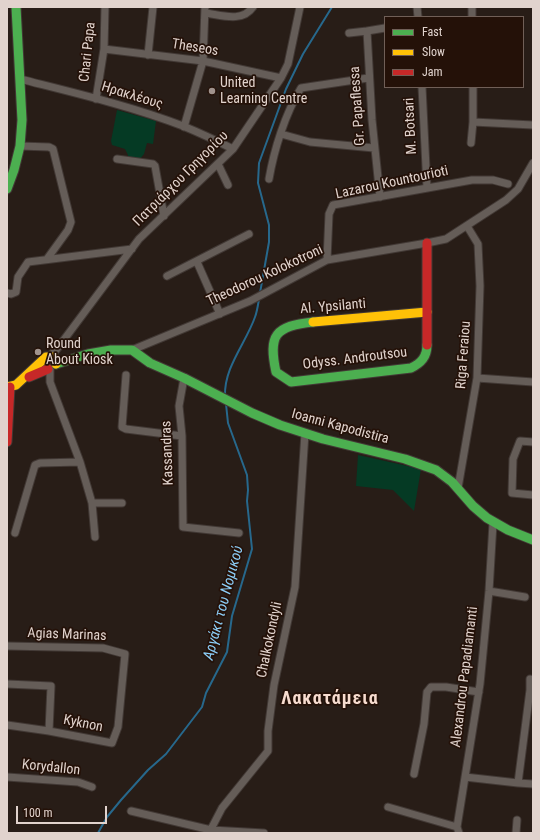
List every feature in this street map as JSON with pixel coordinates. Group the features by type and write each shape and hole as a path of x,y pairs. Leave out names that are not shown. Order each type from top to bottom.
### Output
{"street":[{"path":"7,189 14,170 20,146 22,120 16,7"},
{"name":"Chari Papa","path":"96,99 104,49 105,7"},
{"path":"148,55 153,7"},
{"path":"184,127 203,61 205,10 238,17 249,13 253,7"},
{"name":"Πατριάρχου Γρηγορίου","path":"47,358 57,349 139,239 233,149 281,78 288,64 300,7"},
{"path":"349,33 367,32 384,28"},
{"name":"Gr. Papaflessa","path":"367,32 368,78 380,197"},
{"name":"Theseos","path":"104,49 203,61 281,78"},
{"name":"Ηρακλέους","path":"20,78 96,99 184,127 233,149"},
{"path":"269,179 272,163 281,134 292,103 301,88 368,78"},
{"name":"M. Botsari","path":"422,88 427,188"},
{"path":"471,143 473,122 472,88"},
{"path":"473,122 533,125"},
{"path":"281,134 310,142 374,148"},
{"path":"20,146 49,147 53,149 69,211 71,222 68,230 47,260"},
{"path":"118,159 153,164 155,166 164,216"},
{"name":"Theodorou Kolokotroni","path":"25,378 88,354 111,350 132,350 250,301 327,260 446,239 506,200 518,189 533,163"},
{"path":"218,164 228,185"},
{"name":"Lazarou Kountourioti","path":"327,260 329,214 333,205 472,180 493,180 508,184"},
{"name":"Riga Feraiou","path":"458,488 477,378 480,286 478,244 467,226"},
{"path":"168,276 249,234"},
{"name":"Odyss. Androutsou","path":"291,382 411,368 419,364 427,354 427,243"},
{"path":"11,293 16,292 18,277 28,262 132,249"},
{"path":"196,262 220,314"},
{"name":"Al. Ypsilanti","path":"291,382 276,372 272,353 273,339 282,330 295,324 427,312"},
{"name":"Ioanni Kapodistira","path":"132,350 145,361 184,378 234,405 293,430 414,461 438,471 458,488 472,505 493,523 511,533 533,540"},
{"path":"47,358 44,366 51,367 50,382 80,462 92,503 95,537"},
{"name":"Theodorou Kolokotroni","path":"8,387 16,385 47,358"},
{"path":"126,375 122,427 126,429 182,436"},
{"name":"Kassandras","path":"184,378 179,406 182,436 183,527 238,534"},
{"path":"477,378 533,382"},
{"path":"7,442 8,387"},
{"name":"Chalkokondyli","path":"210,831 222,808 268,751 274,685 295,587 304,433"},
{"path":"533,442 520,441 513,459 512,486 512,492 533,495"},
{"path":"15,532 35,465 40,463 80,462"},
{"path":"92,503 122,503"},
{"name":"Alexandrou Papadiamanti","path":"458,830 464,776 478,692 489,591 493,523"},
{"path":"489,591 525,597"},
{"name":"Agias Marinas","path":"7,646 103,648 125,654"},
{"name":"Kyknon","path":"7,725 50,731 112,743 118,727 125,654"},
{"path":"518,783 531,690 530,679"},
{"path":"7,684 51,686 50,731"},
{"path":"414,774 424,724 427,692 431,687 446,687 478,692"},
{"path":"464,776 533,784"},
{"name":"Korydallon","path":"7,777 78,782 92,787"},
{"path":"388,807 458,830"},
{"path":"131,811 210,831 264,833"},
{"path":"516,833 517,820"}],"green space":[{"path":"117,110 156,121 153,144 147,143 144,154 139,160 127,158 128,155 125,149 112,145 111,141"},
{"path":"358,455 421,469 414,511 393,490 356,486"}],"waterway":[{"name":"Αργάκι του Νομικού","path":"260,293 269,242 269,225 258,183 259,163 286,89 303,54 332,7"},
{"name":"Αργάκι του Νομικού","path":"225,396 228,375 236,355 251,327 259,299"},
{"name":"Αργάκι του Νομικού","path":"98,833 107,817 121,800 148,770 166,754 202,707 206,693 227,652 232,616 252,549 247,501 247,475 228,423 226,404"}],"traffic: fast":[{"path":"7,189 14,170 20,146 22,120 16,7"},
{"path":"313,322 290,326 282,330 274,341 273,349 276,372 291,382 411,368 423,359 426,353 427,345"},
{"path":"56,364 88,354 111,350 132,350 150,363 184,378 252,413 280,425 323,439 405,459 436,470 452,482 473,506 487,518 508,530 533,540"}],"traffic: slow":[{"path":"313,322 427,312"},
{"path":"7,387 16,385 46,357 54,357 56,364"}],"traffic: jam":[{"path":"427,243 427,345"},
{"path":"29,377 48,369"},
{"path":"7,442 10,387"}],"place":[{"name":"United Learning Centre","path":"212,91"},
{"name":"Round About Kiosk","path":"38,352"}],"district":[{"name":"Λακατάμεια","path":"330,699"}]}
